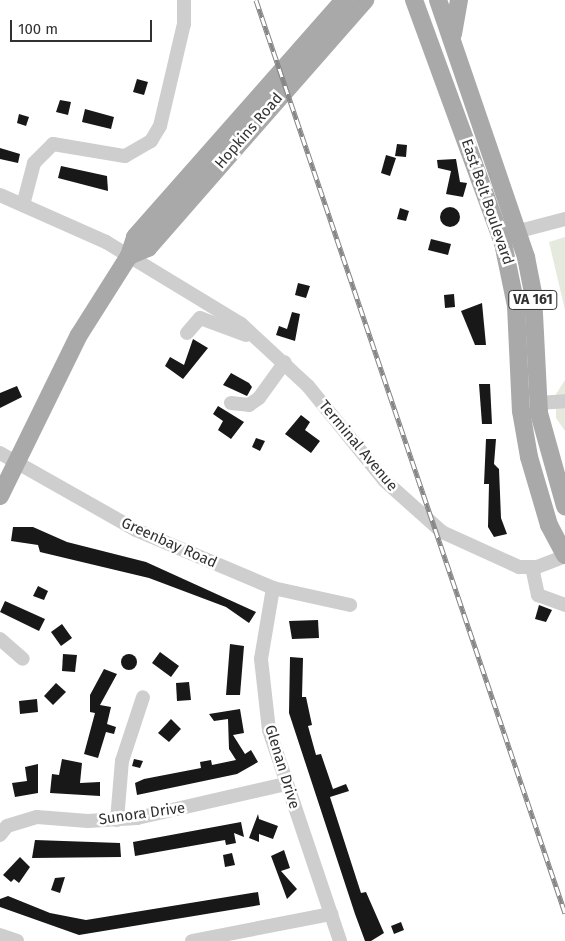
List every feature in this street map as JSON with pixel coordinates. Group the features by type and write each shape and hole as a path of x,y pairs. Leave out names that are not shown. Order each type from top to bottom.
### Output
{"main road":[{"name":"Hopkins Road","path":"0,496 79,335 129,256 135,237 255,97 344,0"},
{"name":"Hopkins Road","path":"129,256 148,248 364,0"},
{"name":"East Belt Boulevard","path":"414,0 502,236 516,306 521,411 529,457 549,525 565,556"},
{"name":"East Belt Boulevard","path":"438,0 520,231 533,294 538,403 548,453 565,506"},
{"path":"453,42 459,0"}],"street":[{"path":"23,205 34,163 52,144 125,156 152,141 160,126 177,52 184,0"},
{"path":"0,195 129,256"},
{"path":"502,236 565,219"},
{"name":"Terminal Avenue","path":"129,256 170,278 241,324 250,335 285,362 385,481 426,521 501,561 532,567 565,556"},
{"path":"187,333 200,318 250,335"},
{"path":"231,403 249,405 259,398 285,362"},
{"path":"538,403 565,401"},
{"name":"Greenbay Road","path":"0,453 136,530 273,588 350,605"},
{"path":"532,567 533,590 565,605"},
{"name":"Glenan Drive","path":"273,588 261,660 269,730 340,941"},
{"path":"0,639 23,659"},
{"path":"117,820 122,761 143,697"},
{"name":"Sunora Drive","path":"0,835 7,826 37,817 117,820 217,802 286,784"},
{"path":"192,941 331,914"},
{"path":"0,935 17,941"}],"shaded area":[{"path":"565,237 565,310 549,242"},
{"path":"565,380 565,431 556,418 556,394"}],"building":[{"path":"137,79 148,82 144,95 133,92"},
{"path":"60,100 71,102 68,115 56,112"},
{"path":"85,109 114,117 111,129 82,122"},
{"path":"19,114 29,117 26,126 17,123"},
{"path":"397,144 407,145 406,157 395,156"},
{"path":"0,148 20,154 18,163 0,159"},
{"path":"386,155 396,158 390,176 381,173"},
{"path":"456,159 460,182 467,183 463,197 446,194 451,171 438,168 437,160"},
{"path":"61,166 107,176 108,191 58,178"},
{"path":"450,207 457,210 460,217 457,224 450,227 443,224 440,217 443,210"},
{"path":"400,208 409,211 406,221 397,219"},
{"path":"431,239 451,244 448,255 428,250"},
{"path":"298,283 310,286 306,298 295,295"},
{"path":"454,294 455,307 445,308 444,295"},
{"path":"482,303 486,345 475,345 461,311"},
{"path":"292,312 300,314 295,341 276,335 279,326 287,329"},
{"path":"193,339 208,348 183,379 165,366 170,357 184,365"},
{"path":"231,373 249,383 252,387 247,396 223,385"},
{"path":"479,384 490,384 492,424 482,424"},
{"path":"17,386 22,397 0,408 0,393"},
{"path":"218,406 244,422 231,439 218,430 223,421 213,414"},
{"path":"301,415 310,422 305,430 320,441 311,453 285,434"},
{"path":"256,438 265,441 260,451 252,447"},
{"path":"486,439 496,439 494,464 499,469 501,518 507,534 494,537 488,527 489,484 484,484"},
{"path":"13,527 33,527 67,542 146,562 256,612 249,623 226,607 149,578 40,552 38,545 11,541"},
{"path":"38,586 48,591 44,600 33,596"},
{"path":"5,601 45,619 39,631 0,612"},
{"path":"539,605 552,610 546,622 535,619"},
{"path":"318,620 319,638 292,639 289,621"},
{"path":"62,624 72,638 61,646 51,632"},
{"path":"230,644 244,646 240,695 226,695"},
{"path":"160,652 179,666 171,677 152,663"},
{"path":"63,654 77,655 75,672 62,671"},
{"path":"129,654 137,662 129,670 121,662"},
{"path":"290,657 303,658 302,697 306,697 312,725 308,726 316,755 321,754 333,789 346,784 349,791 330,797 361,893 366,892 384,933 371,941 365,941 355,914 289,713"},
{"path":"104,669 117,674 100,705 111,707 107,724 116,727 114,734 106,732 98,758 84,754 95,713 90,712 90,695"},
{"path":"189,682 191,700 177,701 176,683"},
{"path":"56,683 66,692 53,705 44,696"},
{"path":"37,699 38,712 20,714 19,701"},
{"path":"240,709 244,733 233,735 245,754 251,750 258,762 237,774 137,795 135,783 144,779 201,768 200,762 211,760 212,765 236,760 229,749 228,719 214,721 209,714"},
{"path":"171,719 181,729 169,742 158,733"},
{"path":"62,759 82,763 80,783 100,782 100,796 50,793 52,774 59,775"},
{"path":"134,759 143,761 140,768 132,766"},
{"path":"38,764 38,793 15,797 12,783 27,781 25,767"},
{"path":"258,814 259,819 278,826 273,839 259,834 259,842 249,838"},
{"path":"241,822 244,837 234,833 236,843 226,845 225,840 135,856 133,842"},
{"path":"35,840 120,843 121,857 32,858"},
{"path":"284,850 290,868 281,871 297,889 287,899 271,856"},
{"path":"232,853 235,865 225,867 223,855"},
{"path":"20,857 30,867 19,883 14,879 11,882 3,875"},
{"path":"65,877 60,893 51,890 55,878"},
{"path":"258,892 260,905 79,935 0,907 0,899 8,896 50,913 86,920"},
{"path":"401,922 404,930 394,934 391,926"}],"railway":[{"path":"256,0 565,913"}]}
